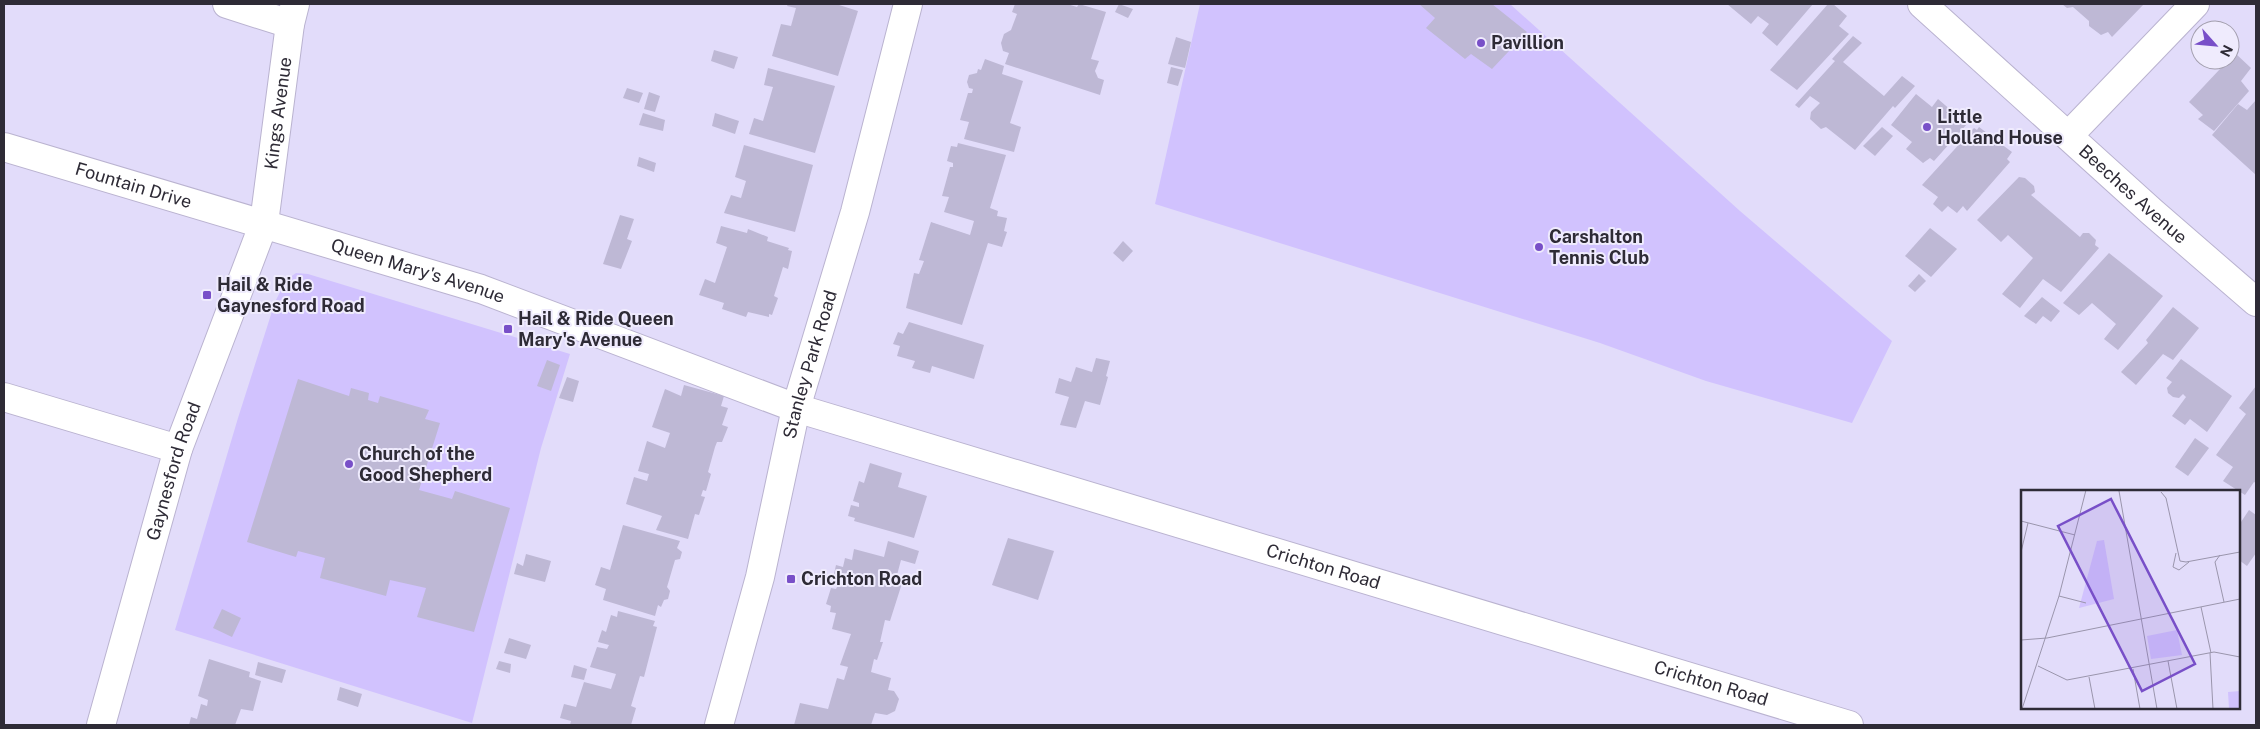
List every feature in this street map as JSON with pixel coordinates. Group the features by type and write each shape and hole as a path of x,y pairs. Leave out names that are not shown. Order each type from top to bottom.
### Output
{"street":[{"path":"228,4 292,14"},
{"name":"Stanley Park Road","path":"719,725 760,576 796,408 855,212 908,4"},
{"name":"Beeches Avenue","path":"1922,4 2152,212 2256,302"},
{"path":"2069,135 2195,4"},
{"name":"Kings Avenue","path":"264,223 292,14"},
{"name":"Fountain Drive","path":"4,147 264,223"},
{"name":"Queen Mary's Avenue","path":"264,223 481,289 796,408"},
{"name":"Gaynesford Road","path":"100,725 178,449 264,223"},
{"path":"4,397 178,449"},
{"name":"Crichton Road","path":"796,408 1849,725"}],"shaded area":[{"name":"Carshalton Tennis Club","path":"1200,4 1510,4 1740,211 1892,341 1852,423 1706,381 1600,343 1155,204"},
{"path":"296,273 308,274 570,354 541,448 472,723 175,630 238,418 275,302 286,280"}],"building":[{"path":"788,4 836,4 858,11 838,76 772,56 781,24 791,26 796,8 787,6"},
{"path":"1015,4 1067,4 1077,7 1079,4 1106,12 1091,59 1099,61 1095,71 1098,78 1104,80 1100,95 1005,64 1009,53 1003,51 1001,43 1004,34 1011,30 1017,14 1012,12"},
{"path":"1119,4 1133,9 1128,18 1115,12"},
{"name":"Pavillion","path":"1419,4 1492,4 1527,32 1492,69 1471,54 1465,59 1426,28 1435,18"},
{"path":"1727,4 1813,4 1777,46 1762,33 1769,24 1758,16 1751,24"},
{"path":"1828,4 1833,4 1847,16 1839,26 1849,34 1797,90 1770,70"},
{"path":"2062,4 2144,4 2112,37 2108,32 2101,35 2089,26 2089,21 2073,7 2067,8"},
{"path":"1853,36 1862,43 1843,62 1884,96 1902,76 1915,86 1895,108 1893,106 1855,150 1826,127 1821,129 1810,119 1811,112 1820,103 1810,96 1799,108 1795,105 1835,61 1832,59"},
{"path":"1176,37 1191,42 1185,68 1168,64"},
{"path":"714,50 738,57 734,69 711,61"},
{"path":"2240,58 2251,68 2241,81 2249,91 2214,131 2198,119 2203,115 2189,102 2219,70 2240,70"},
{"path":"985,59 1004,66 1002,74 1023,81 1010,123 1021,127 1014,152 964,139 969,122 960,120 968,93 972,93 973,89 969,88 967,82 969,75 977,73 978,69 981,70"},
{"path":"1171,67 1183,70 1178,86 1167,83"},
{"path":"768,68 835,86 815,153 749,134 754,118 763,121 773,87 764,85"},
{"path":"627,88 643,93 639,103 623,98"},
{"path":"649,92 660,96 655,112 644,109"},
{"path":"1916,94 1932,107 1938,99 1967,124 1934,161 1930,158 1923,163 1906,149 1912,142 1891,125"},
{"path":"2256,100 2256,175 2212,135 2238,104 2247,110"},
{"path":"643,113 665,120 663,131 639,125"},
{"path":"715,113 739,121 735,134 712,126"},
{"path":"1882,127 1893,136 1875,156 1863,146"},
{"path":"1979,127 1991,136 1987,140 1990,143 1997,141 2012,152 2007,159 2010,162 1967,211 1963,206 1957,213 1948,206 1942,212 1933,204 1938,197 1922,185 1974,128 1977,130"},
{"path":"958,143 1006,155 990,208 998,211 997,216 1007,218 1004,231 1007,232 1002,247 988,243 962,325 906,308 914,273 919,274 924,261 919,260 931,222 970,235 974,221 944,212 949,197 942,196 950,167 953,167 953,163 947,161 951,146 957,147"},
{"path":"744,145 813,165 795,232 724,213 731,195 741,198 746,181 735,177"},
{"path":"639,157 656,163 654,172 637,166"},
{"path":"2019,177 2025,178 2034,186 2035,192 2031,195 2080,237 2083,233 2089,233 2096,240 2095,245 2099,248 2061,292 2043,279 2020,308 2002,294 2033,258 2008,235 2001,242 1977,220"},
{"path":"620,215 634,219 627,239 632,241 621,269 603,264"},
{"path":"721,226 747,233 748,229 768,237 767,241 789,248 788,250 792,251 788,269 783,267 774,296 778,298 772,315 769,314 769,317 748,312 746,317 722,309 724,303 699,295 705,279 715,283 727,247 716,243"},
{"path":"1930,228 1957,249 1931,277 1905,256"},
{"path":"1123,241 1133,251 1123,262 1113,253"},
{"path":"2109,253 2163,296 2118,350 2104,339 2116,324 2092,303 2079,315 2063,303"},
{"path":"1919,274 1926,281 1915,292 1908,286"},
{"path":"2042,297 2060,311 2051,322 2043,316 2036,324 2024,316"},
{"path":"2173,307 2199,328 2173,360 2163,354 2136,385 2121,372 2148,343 2146,340"},
{"path":"909,322 984,345 974,379 932,366 930,373 912,368 915,361 897,356 900,346 893,344 898,332 903,334"},
{"path":"1096,358 1110,361 1106,376 1108,377 1100,405 1085,401 1076,428 1060,425 1069,397 1055,393 1059,378 1071,382 1076,367 1092,372"},
{"path":"2181,359 2232,396 2207,432 2190,419 2185,425 2172,416 2186,397 2183,394 2179,398 2173,397 2168,393 2167,388 2172,382 2166,378"},
{"path":"547,360 560,365 551,391 537,386"},
{"path":"567,377 579,381 573,402 559,398"},
{"name":"Church of the Good Shepherd","path":"298,379 349,396 351,388 369,393 368,400 378,403 380,396 429,410 425,419 440,423 419,490 452,499 455,491 510,508 474,632 417,617 426,588 390,580 386,596 320,578 325,558 298,551 296,557 247,542"},
{"path":"684,385 724,396 721,406 728,408 722,425 728,427 722,442 717,442 715,447 708,472 711,474 706,491 703,490 701,496 705,497 699,515 695,514 688,539 656,530 662,516 626,504 634,477 647,481 649,474 638,471 647,441 665,448 670,433 652,427 665,389 681,396"},
{"path":"2256,386 2256,483 2254,482 2245,495 2240,490 2223,481 2233,467 2216,455 2246,414 2239,408"},
{"path":"2195,438 2209,448 2188,476 2175,467"},
{"path":"870,463 902,473 898,487 927,496 914,538 854,521 855,518 848,516 851,505 859,507 859,503 853,501 859,481 864,483"},
{"path":"2249,510 2256,515 2256,553 2247,566 2240,561 2240,524"},
{"path":"623,525 680,541 677,548 682,552 680,559 675,560 667,587 670,591 668,599 664,600 661,607 658,605 655,616 603,600 606,589 595,585 601,567 610,570"},
{"path":"1008,538 1054,551 1038,600 992,585"},
{"path":"888,541 919,551 915,564 901,560 897,575 904,577 890,621 885,620 880,642 883,642 877,660 874,659 871,672 891,678 888,690 894,691 899,699 895,711 887,715 875,713 871,725 794,725 800,703 828,709 837,678 844,680 848,667 840,665 851,634 832,629 836,613 830,612 831,606 826,604 831,588 836,589 838,585 832,583 836,565 843,567 845,558 852,560 854,549 884,557"},
{"path":"526,554 551,561 545,582 514,574 517,563 523,566"},
{"path":"222,609 241,618 232,637 213,628"},
{"path":"618,611 655,621 653,626 657,627 644,677 640,676 631,706 636,708 631,725 570,725 571,721 560,718 564,704 576,707 584,682 611,689 616,674 590,667 597,647 607,649 609,645 598,642 602,630 606,632 611,615 617,617"},
{"path":"509,638 531,645 526,659 504,653"},
{"path":"209,659 250,672 249,677 261,681 253,711 241,709 235,725 189,725 191,717 197,719 201,704 207,706 208,700 198,696"},
{"path":"499,661 511,664 510,673 496,669"},
{"path":"258,662 286,670 282,683 255,675"},
{"path":"574,665 587,669 584,680 571,677"},
{"path":"340,687 362,694 358,707 337,700"}],"place":[{"name":"Pavillion","path":"1481,43"},
{"name":"Little Holland House","path":"1927,127"},
{"name":"Carshalton Tennis Club","path":"1539,247"},
{"name":"Hail & Ride Gaynesford Road","path":"207,295"},
{"name":"Hail & Ride Queen Mary's Avenue","path":"508,329"},
{"name":"Church of the Good Shepherd","path":"349,464"},
{"name":"Crichton Road","path":"791,579"}]}
